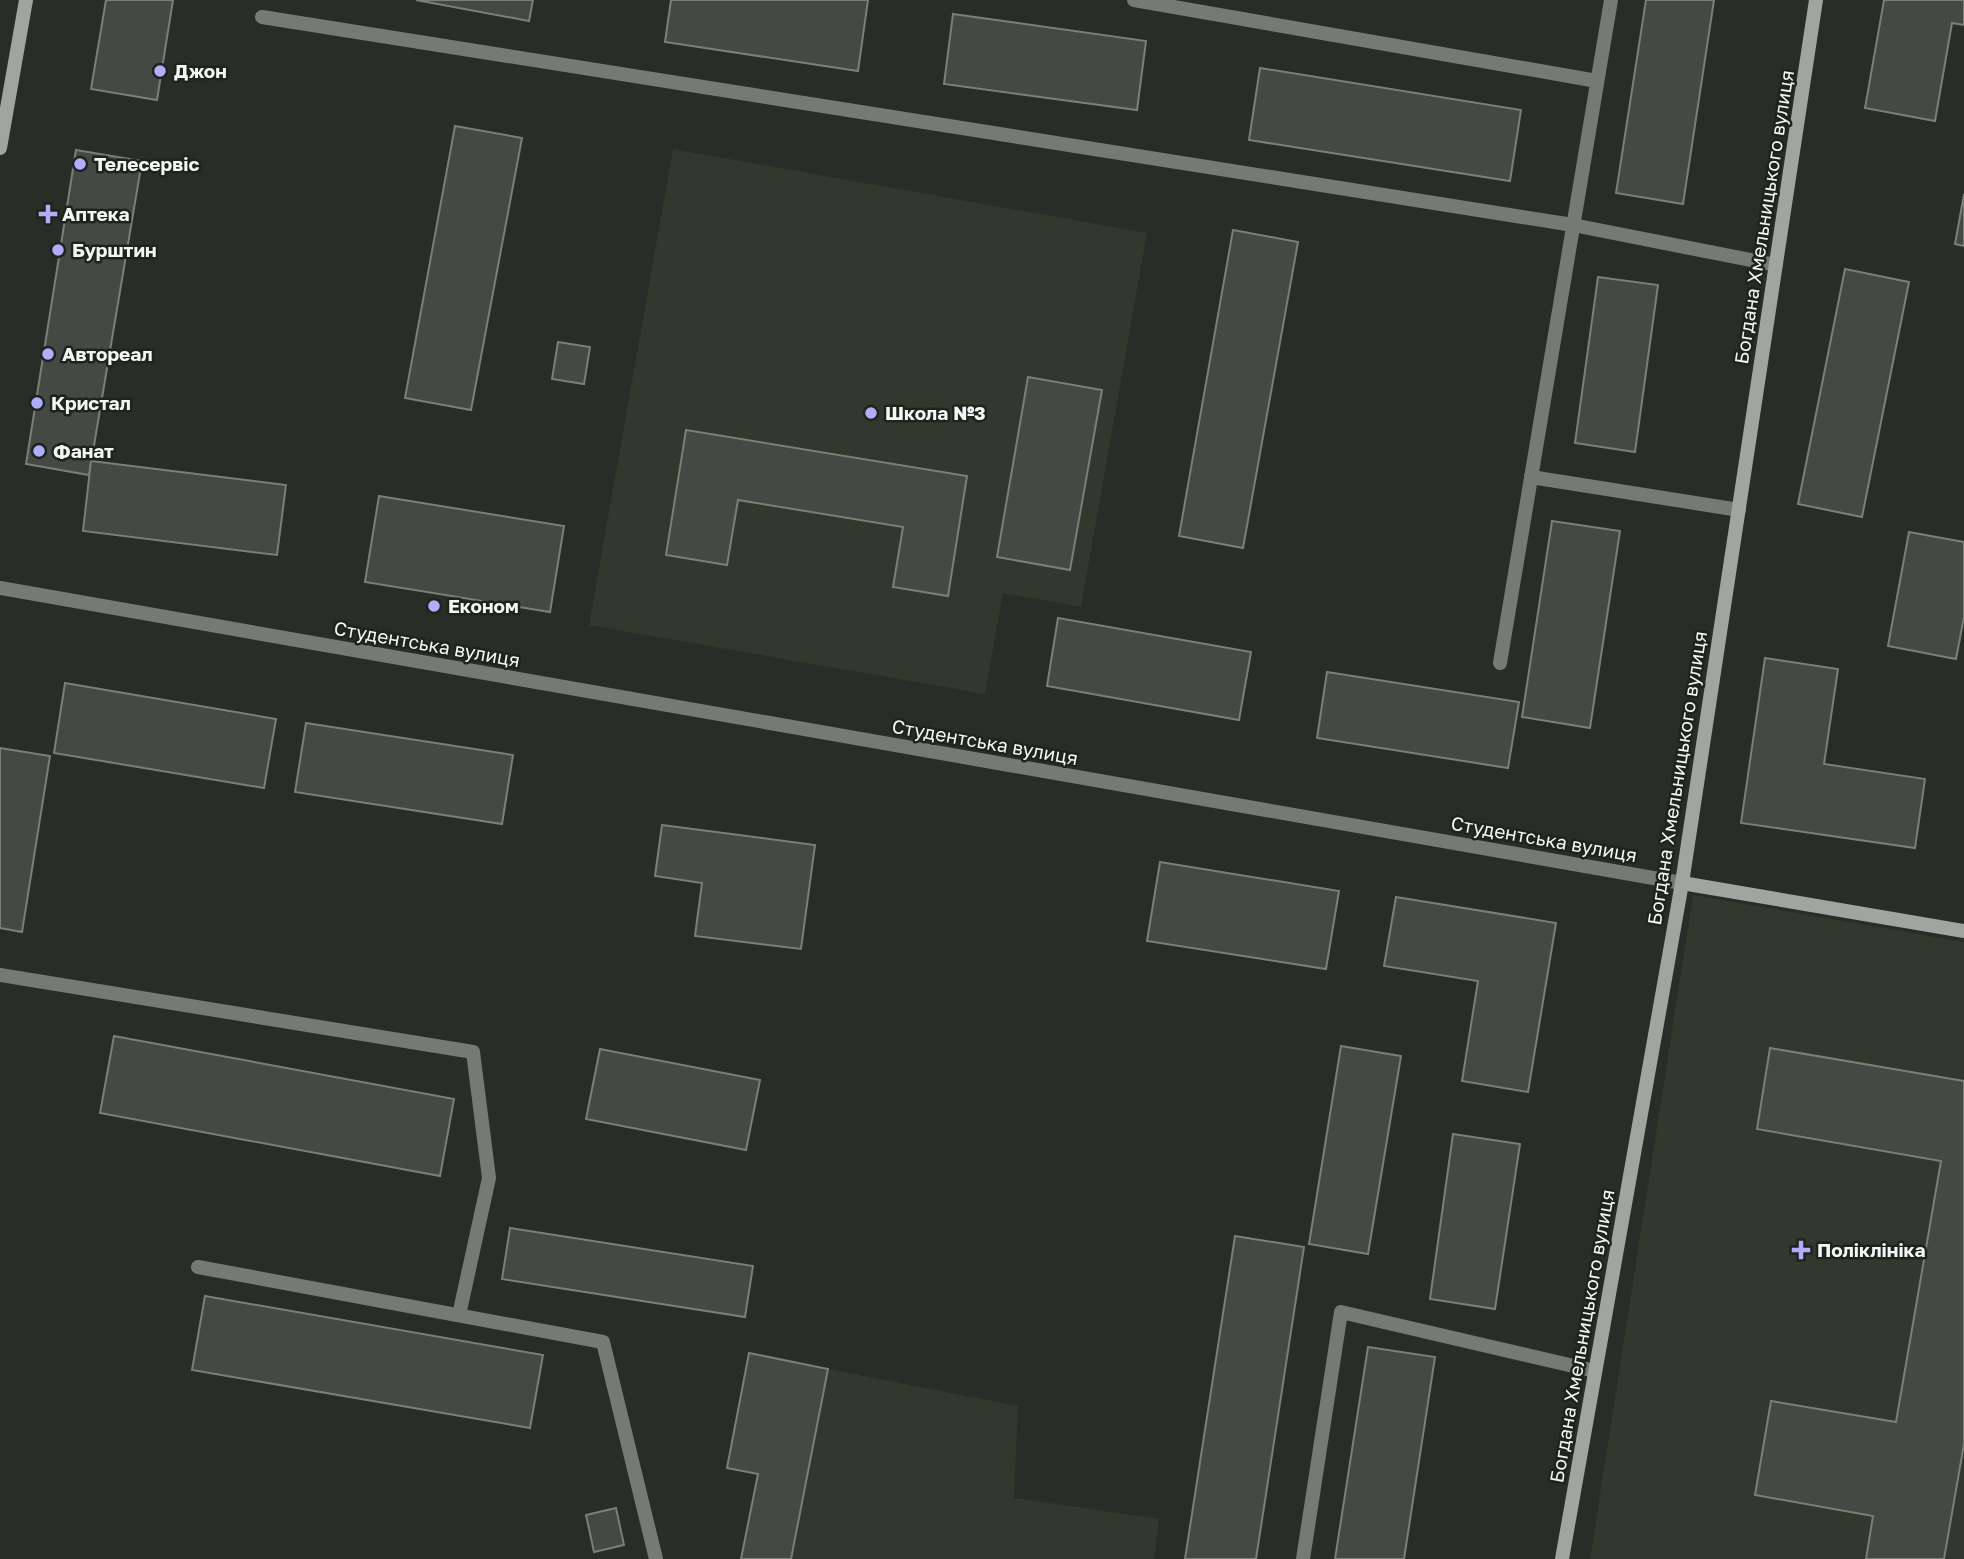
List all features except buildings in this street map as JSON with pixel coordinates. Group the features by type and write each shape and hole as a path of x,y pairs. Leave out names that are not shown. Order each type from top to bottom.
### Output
{"street":[{"path":"0,148 26,0"},
{"path":"1134,0 1597,80"},
{"path":"1500,663 1611,0"},
{"name":"Богдана Хмельницького вулиця","path":"1562,1559 1682,883 1816,0"},
{"path":"262,17 1573,225 1776,265"},
{"path":"1531,477 1739,510"},
{"name":"Студентська вулиця","path":"0,588 1964,931"},
{"path":"0,975 473,1052 489,1178 459,1315"},
{"path":"198,1267 603,1342 656,1559"},
{"path":"1303,1559 1341,1312 1595,1371"}],"shaded area":[{"name":"Школа №3","path":"673,149 1147,233 1081,607 1003,593 985,694 589,625"},
{"name":"Поліклініка","path":"1693,895 1964,942 1964,1559 1590,1559"},
{"path":"828,1369 1018,1406 1014,1498 1159,1519 1154,1559 791,1559"}],"place":[{"name":"Джон","path":"160,71"},
{"name":"Телесервіс","path":"80,164"},
{"name":"Аптека","path":"48,214"},
{"name":"Бурштин","path":"58,250"},
{"name":"Автореал","path":"48,354"},
{"name":"Кристал","path":"37,403"},
{"name":"Школа №3","path":"871,413"},
{"name":"Фанат","path":"39,451"},
{"name":"Економ","path":"434,606"},
{"name":"Поліклініка","path":"1801,1250"}]}
